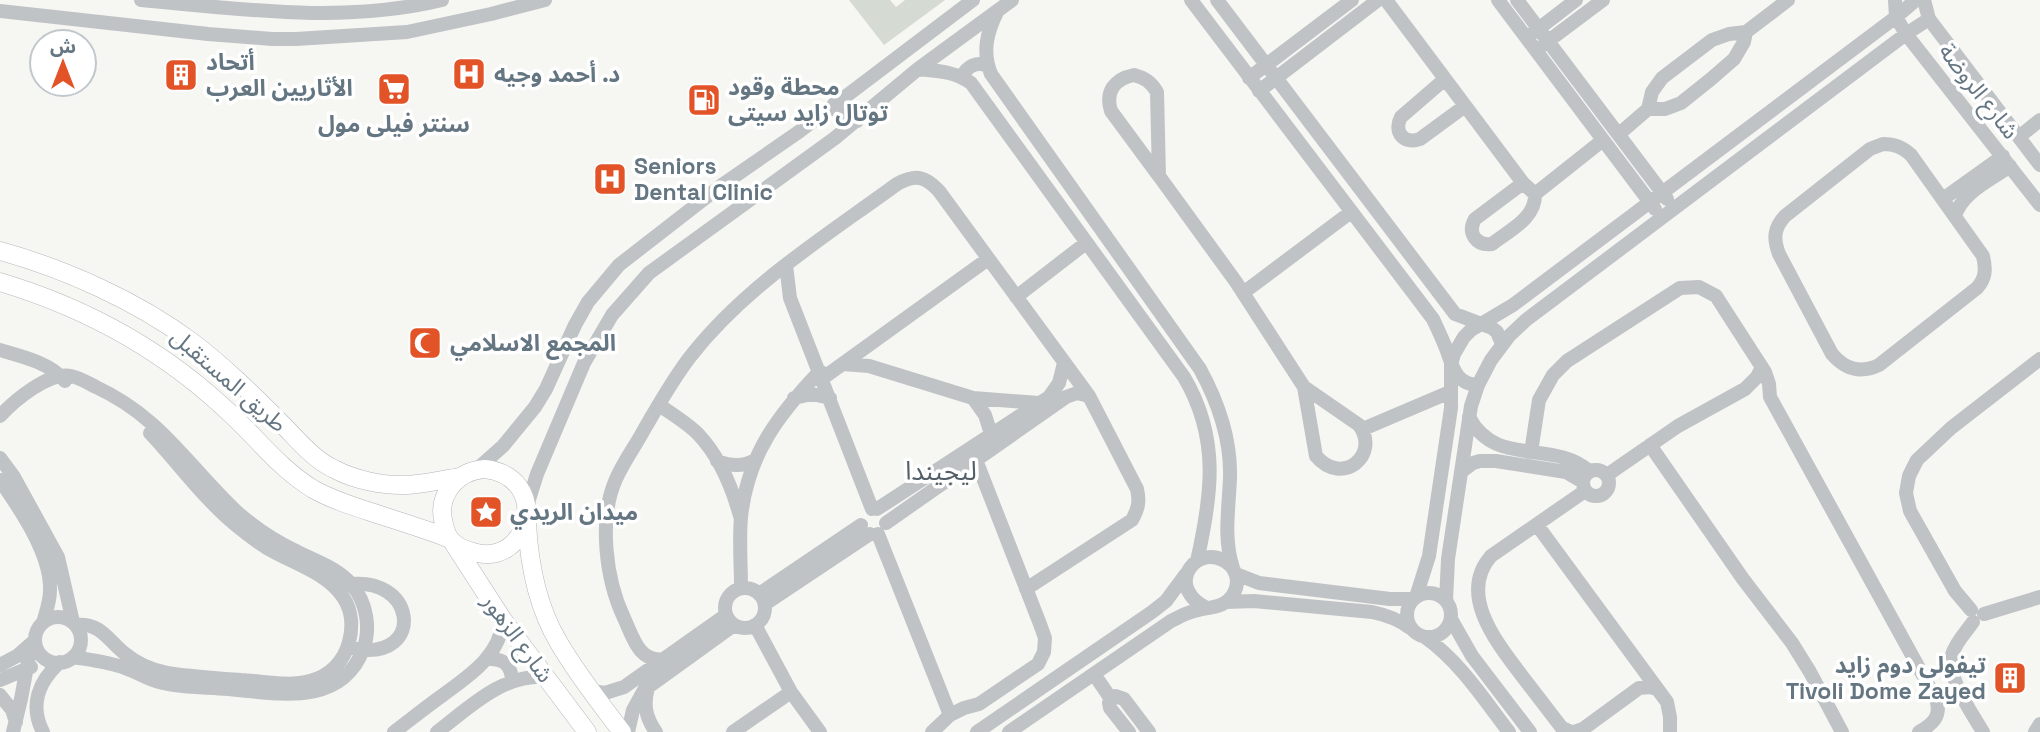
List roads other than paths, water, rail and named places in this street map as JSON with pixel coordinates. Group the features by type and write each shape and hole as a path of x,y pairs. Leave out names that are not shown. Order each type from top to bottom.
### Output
{"main road":[{"name":"طريق المستقبل","path":"0,251 100,288 192,342 252,394 305,448 333,469 357,478 405,485 468,473"},
{"name":"طريق المستقبل","path":"0,282 32,291 82,312 134,340 162,359 233,417 290,473 315,490 349,505 450,540"},
{"path":"494,470 509,477 521,490 527,513 521,534 515,542 499,552 480,554 450,540 442,518 447,491 468,473 494,470"},
{"name":"شارع الزهور","path":"527,513 530,560 545,614 557,642 622,732"},
{"name":"شارع الزهور","path":"450,540 503,620 587,732"}],"street":[{"path":"141,0 296,13 391,9 442,0"},
{"path":"0,11 253,38 296,39 407,32 545,0"},
{"path":"468,473 503,446 535,407 588,302 619,265 722,185 891,64 973,0"},
{"path":"527,513 537,474 584,363 612,315 629,293 649,273 857,121 918,69 1012,0"},
{"path":"1191,0 1433,319 1457,377 1463,382 1478,385"},
{"path":"1217,0 1455,314 1486,325 1497,332 1502,344"},
{"path":"1250,78 1352,0"},
{"path":"1259,91 1378,0"},
{"path":"1386,0 1523,183 1535,194"},
{"path":"1498,0 1532,33 1619,134 1675,208"},
{"path":"1517,0 1532,33"},
{"path":"1532,33 1576,0"},
{"path":"1542,46 1603,0"},
{"path":"1619,134 1648,109 1656,84 1669,73 1712,40 1746,32 1788,0"},
{"name":"شارع الروضة","path":"1895,0 1896,17 1906,34 2040,205"},
{"path":"1410,628 1406,612 1415,598 1429,555 1451,408 1451,365 1458,345 1471,330 1513,305 1916,0"},
{"name":"شارع الروضة","path":"1924,0 1929,19 2040,164"},
{"path":"253,10 259,26 253,38"},
{"path":"998,11 986,38 991,74 1200,369 1220,412 1230,474 1226,537 1237,581 1234,593 1226,602 1216,607 1189,612 1171,621 1009,732"},
{"path":"296,13 288,22 288,28 296,39"},
{"path":"1446,601 1448,559 1469,416 1478,385 1502,344 1526,320 1929,19"},
{"path":"1648,109 1665,109 1681,103 1734,60 1746,32"},
{"path":"1542,46 1603,140 1662,218"},
{"path":"962,77 973,65 988,66"},
{"path":"918,69 950,72 971,83 1184,377 1194,395 1207,437 1210,464 1207,518 1197,561 1166,601 977,732"},
{"path":"1159,176 1157,92 1152,83 1144,77 1124,77 1115,83 1110,91 1108,102 1111,111 1243,293 1304,387 1363,429 1366,445 1358,462 1350,468 1331,469 1322,464 1316,456 1304,387"},
{"path":"1446,79 1401,117 1398,123 1401,136 1414,142 1465,106"},
{"path":"834,104 845,118 857,121"},
{"path":"2018,137 2040,120"},
{"path":"800,131 809,130 817,135 818,149"},
{"path":"1523,183 1475,219 1472,225 1474,238 1492,244 1528,216 1533,210 1535,194 1603,140"},
{"path":"1883,144 1894,144 1911,155 1955,216 1983,256 1985,265 1982,282 1879,365 1869,370 1857,370 1847,368 1839,362 1832,354 1779,254 1775,244 1778,224 1870,149 1883,144"},
{"path":"1943,199 2006,161"},
{"path":"1955,216 1965,197 2006,161"},
{"path":"663,665 640,652 617,603 609,573 606,542 608,511 615,481 672,381 699,346 736,307 786,265 908,178 931,182 939,191 1088,396 1137,489 1138,511 1132,520 1026,589"},
{"path":"1243,293 1351,212"},
{"path":"1016,297 1086,243"},
{"path":"741,588 741,518 745,492 755,460 776,420 794,398 821,375 843,364 988,259"},
{"path":"786,265 790,298 874,509 884,514 874,529"},
{"path":"765,282 790,298"},
{"path":"1531,452 1539,400 1553,375 1567,361 1680,288 1699,287 1716,296 1762,367 1769,384 1770,397 1936,699 1939,709 1936,719 1919,732"},
{"path":"1440,333 1451,326 1455,314"},
{"path":"876,340 881,370"},
{"path":"0,349 61,375 77,378 122,400 247,520 274,540 332,568 351,584 363,604 366,616 366,639 355,649"},
{"path":"1976,615 1959,598 1950,584 1910,511 1906,493 1909,476 1917,460 1951,428 2040,359"},
{"path":"762,599 874,529 976,460 1048,402 1059,383 1064,363"},
{"path":"843,364 869,366 973,398 1048,402"},
{"path":"1607,475 1691,418 1745,389 1762,367"},
{"path":"0,416 22,396 61,375"},
{"path":"1745,389 1770,397"},
{"path":"950,715 874,529 860,520 864,513 1048,402 1071,394 1083,393 1088,396"},
{"path":"1363,429 1450,393"},
{"path":"794,398 812,394 830,398"},
{"path":"973,398 985,415 991,434"},
{"path":"659,405 698,434 732,489 741,518"},
{"path":"1469,416 1483,437 1513,456 1566,472 1586,482"},
{"path":"66,584 76,605 97,627 133,659 157,670 298,694 325,689 338,682 357,663 349,609 335,587 268,548 237,526 221,512 154,430"},
{"path":"1650,445 1743,579 1792,643 1842,732"},
{"path":"1461,472 1473,463 1531,452 1572,460 1586,482 1594,496 1604,494 1609,485 1607,475 1599,470 1586,482 1537,525 1491,556 1479,577 1479,598 1497,643 1562,728 1572,732 1583,729 1639,688 1657,689"},
{"path":"0,458 14,477 58,557 74,624 80,633 79,650 62,660 44,680 39,690 37,713 43,732"},
{"path":"717,461 733,465 755,460"},
{"path":"932,732 950,715 979,704 1038,664 1044,652 1045,638 976,460"},
{"path":"0,480 45,561 50,592 43,623 33,641 14,727"},
{"path":"1537,525 1667,702 1670,732"},
{"path":"1197,561 1210,556 1223,559 1234,571 1259,583 1390,599 1415,598 1432,593 1439,596 1446,601 1451,619 1472,656 1530,732"},
{"path":"1187,573 1186,587 1189,594 1193,600 1205,607"},
{"path":"335,587 365,584 383,590 398,602 405,619 404,628 392,644 373,651 355,649"},
{"path":"741,588 754,590 762,599 763,616 755,625 741,628 730,620 725,608 729,595 741,588"},
{"path":"1983,732 1956,683 1951,669 1952,655 1976,615 2040,597"},
{"path":"1226,602 1254,601 1386,614 1425,637 1441,633 1448,627 1451,619"},
{"path":"43,623 58,617 74,624 97,627"},
{"path":"394,732 477,670 487,659 502,631 503,620"},
{"path":"592,691 605,693 618,690 663,665 730,620"},
{"path":"755,625 791,692 820,732"},
{"path":"1425,637 1461,668 1509,732"},
{"path":"33,641 40,653 62,660 123,667 161,682 249,685"},
{"path":"0,665 17,656 33,641"},
{"path":"487,659 497,658 506,663 512,671 512,681"},
{"path":"0,680 40,663 62,660"},
{"path":"628,732 638,699 663,665"},
{"path":"1639,688 1642,669"},
{"path":"1094,674 1111,699"},
{"path":"437,732 488,693 512,681 534,676 546,677"},
{"path":"649,686 645,701 646,711 656,732"},
{"path":"618,690 633,709"},
{"path":"733,732 791,692"},
{"path":"0,695 12,710 14,727"},
{"path":"1111,699 1120,696 1124,699 1149,732"},
{"path":"1111,699 1110,708 1129,732"},
{"path":"2035,732 2040,724"}],"place":[{"name":"د. أحمد وجيه","path":"469,74"},
{"name":"أتحاد الأثاريين العرب","path":"181,75"},
{"name":"سنتر فيلى مول","path":"394,89"},
{"name":"محطة وقود توتال زايد سيتى","path":"704,100"},
{"name":"Seniors Dental Clinic","path":"610,179"},
{"name":"المجمع الاسلامي","path":"425,343"},
{"name":"ميدان الريدي","path":"486,512"},
{"name":"تيفولى دوم زايد Tivoli Dome Zayed","path":"2010,678"}],"district":[{"name":"ليجيندا","path":"941,471"}]}
